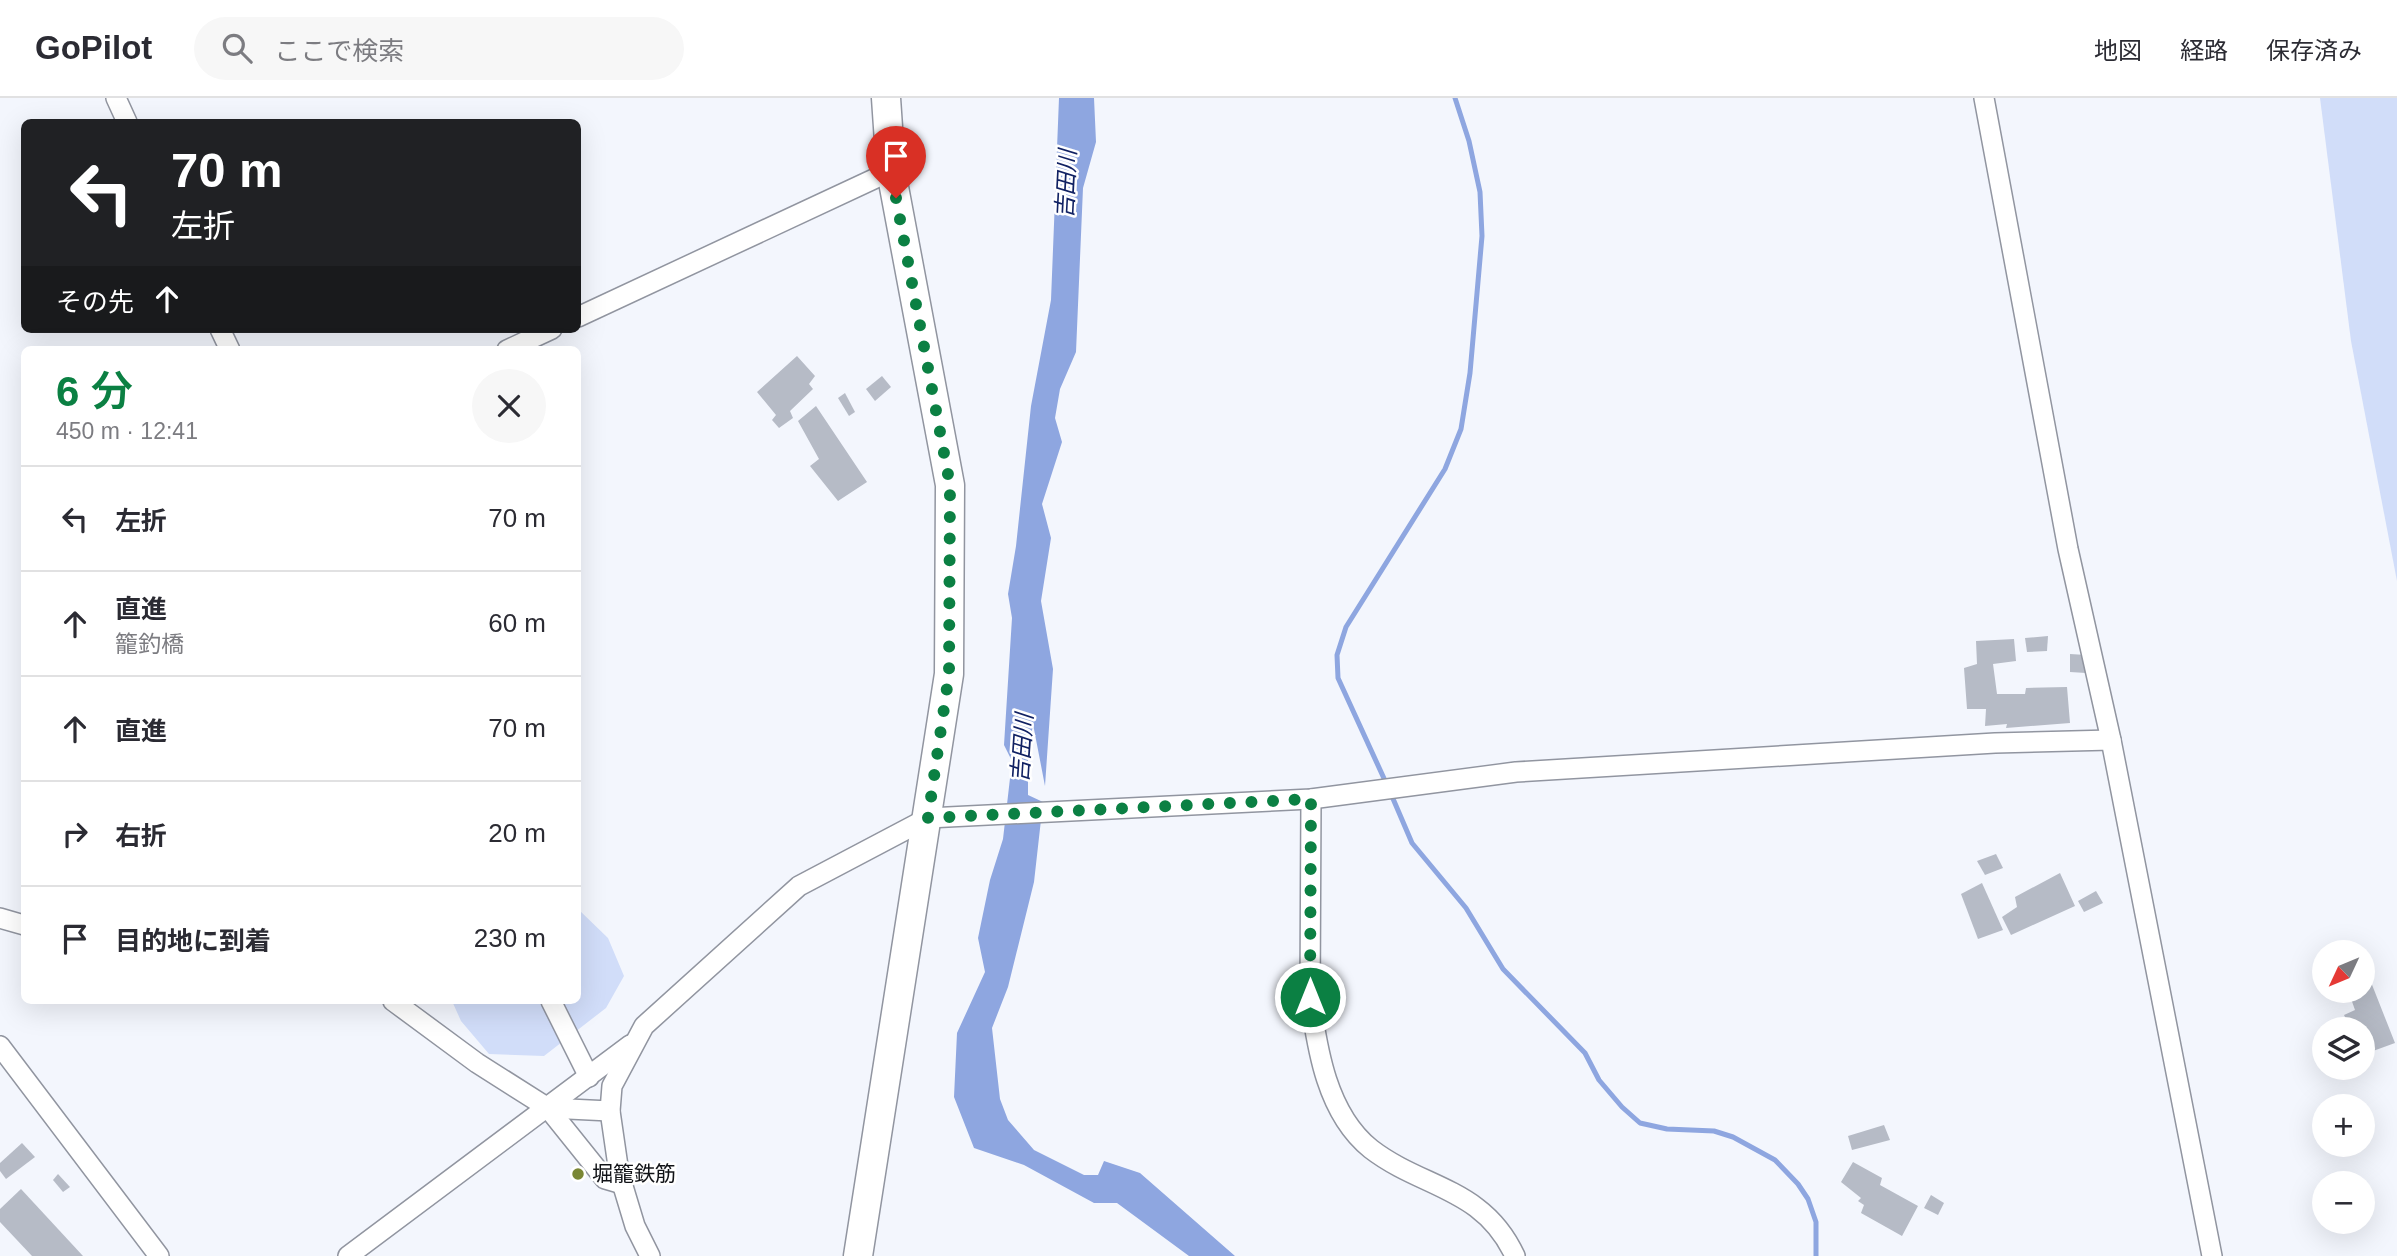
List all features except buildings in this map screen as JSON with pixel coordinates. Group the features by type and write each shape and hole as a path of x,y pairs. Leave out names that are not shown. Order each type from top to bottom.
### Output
{"street":[{"path":"116,98 126,119"},
{"path":"858,1256 949,674 950,485 891,171 886,98"},
{"path":"1983,98 2068,549 2111,740 2212,1256"},
{"path":"581,316 891,171"},
{"path":"516,346 543,333"},
{"path":"650,1256 635,1226 622,1184 610,1111 612,1086 644,1026 799,886 928,818 1311,799 1516,772 1995,743 2111,740"},
{"path":"1311,799 1310,997 1314,1028 1329,1084 1341,1111 1362,1141 1382,1157 1470,1202 1492,1222 1516,1256"},
{"path":"0,918 21,924"},
{"path":"397,1004 477,1063 548,1108 605,1179 622,1184"},
{"path":"552,1004 589,1077"},
{"path":"348,1256 636,1041"},
{"path":"0,1046 159,1256"},
{"path":"548,1108 610,1111"}],"shaded area":[{"path":"2320,98 2397,98 2397,581 2351,341"},
{"path":"581,912 608,938 624,976 606,1008 544,1056 489,1054 461,1021 453,1004 581,1004"}],"water":[{"name":"吉田川","path":"1059,98 1094,98 1096,142 1083,188 1076,352 1060,389 1055,418 1062,442 1042,504 1051,538 1041,601 1053,669 1045,786 1033,724 1028,755 1028,795 1043,802 1034,882 1008,987 992,1028 1000,1099 1008,1120 1034,1150 1084,1175 1098,1175 1104,1161 1140,1173 1235,1256 1189,1256 1117,1203 1094,1203 1024,1165 974,1148 954,1097 957,1033 985,972 978,938 990,880 1003,839 1012,761 1004,745 1012,618 1008,594 1016,546 1031,406 1051,300"}],"waterway":[{"path":"1387,785 1338,678 1337,655 1346,627 1445,469 1461,429 1470,373 1482,236 1480,192 1469,141 1455,98"},
{"path":"1391,794 1412,843 1466,908 1503,969 1585,1053 1599,1080 1622,1107 1640,1123 1667,1129 1714,1131 1733,1137 1775,1160 1808,1199 1816,1222 1816,1256"}],"place":[{"name":"堀籠鉄筋","path":"578,1174"}],"route":[{"path":"896,198 950,485 949,674 928,818 1311,799 1310,997"}]}
